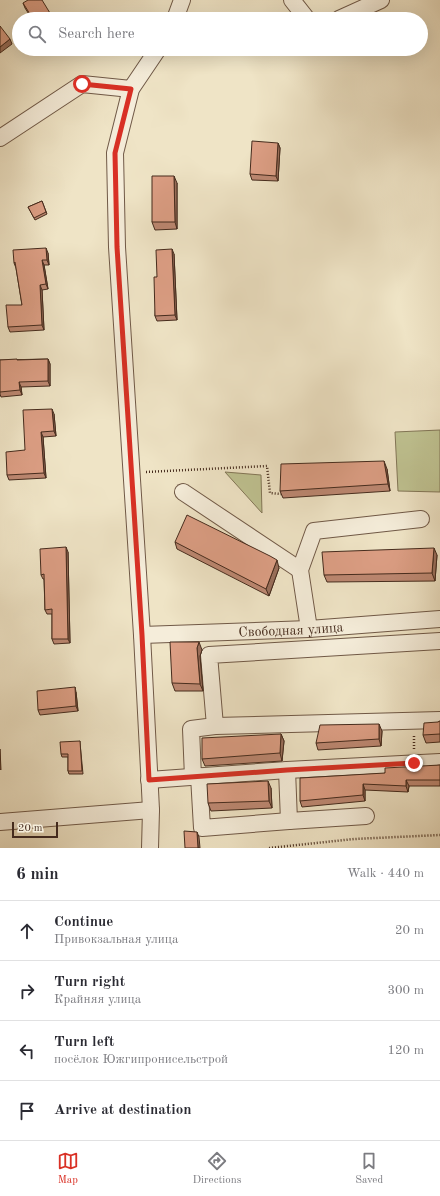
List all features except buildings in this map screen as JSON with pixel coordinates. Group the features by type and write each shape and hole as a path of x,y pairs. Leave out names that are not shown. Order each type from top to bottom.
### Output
{"street":[{"path":"178,12 182,0"},
{"path":"292,0 302,12"},
{"path":"354,12 381,0"},
{"path":"150,848 151,810 142,635 117,247 115,153 131,89 153,56"},
{"path":"0,138 82,84 131,89"},
{"path":"183,492 300,570"},
{"path":"309,630 300,570 314,531 421,519"},
{"name":"Свободная улица","path":"142,635 309,630 440,619"},
{"path":"215,726 209,655 440,641"},
{"path":"366,816 202,828 191,729 215,726 440,720"},
{"path":"149,780 287,770 440,762"},
{"path":"287,770 290,821"},
{"path":"0,822 151,810"}],"path":[{"path":"131,472 267,466 270,493 282,494"},
{"path":"413,721 414,763"},
{"path":"269,848 354,839 440,835"}],"green space":[{"path":"440,430 440,492 398,491 395,432"},
{"path":"225,472 261,475 262,513"}],"route":[{"path":"82,84 131,89 115,153 117,247 142,635 149,780 414,763"}]}
